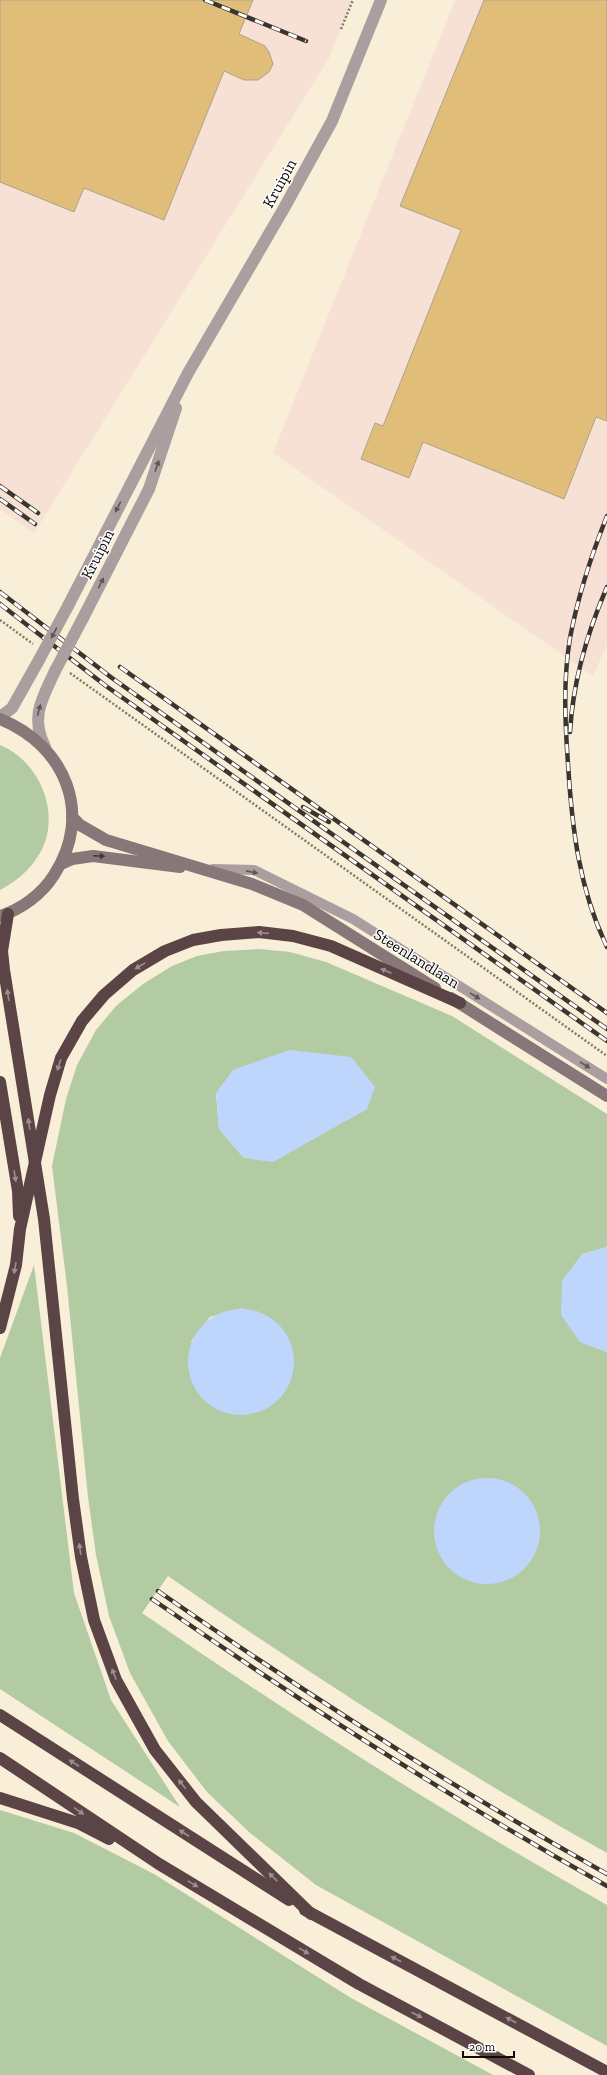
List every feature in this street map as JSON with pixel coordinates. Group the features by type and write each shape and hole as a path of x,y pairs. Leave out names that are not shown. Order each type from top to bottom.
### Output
{"highway":[{"path":"4,915 2,951 4,970 44,1219 72,1491 81,1557 94,1620 116,1680 155,1750 196,1802 311,1914"},
{"path":"0,1328 16,1265 20,1229 50,1095 61,1058 82,1021 104,995 133,970 165,951 193,940 221,934 259,932 293,936 331,946 460,1003"},
{"path":"0,1082 18,1191 20,1229"},
{"path":"0,1715 311,1914 607,2072"},
{"path":"0,1758 159,1864 359,1984 528,2075"},
{"path":"0,1798 78,1823 159,1864"}],"main road":[{"path":"0,718 31,735 54,759 68,787 72,817 70,841 61,864 48,885 30,902 4,915"},
{"name":"Steenlandlaan","path":"72,817 80,826 106,840 148,851 199,869 252,884 302,905 607,1096"},
{"name":"Steenlandlaan","path":"61,864 72,859 93,856 199,869"}],"street":[{"name":"Kruipin","path":"0,718 12,708 39,660 188,373 283,210 332,120 381,0"},
{"name":"Kruipin","path":"44,747 38,729 37,712 55,671 149,489 188,373"}],"lane":[{"path":"199,869 254,870 353,919 607,1079"}],"path":[{"path":"341,29 353,0"},
{"path":"0,620 36,647"},
{"path":"68,671 607,1056"}],"shaded area":[{"path":"0,0 352,0 329,58 34,533 0,509"},
{"path":"455,0 607,0 607,644 593,676 273,453"}],"green space":[{"path":"0,745 14,753 26,763 36,776 48,806 49,822 46,838 40,853 32,865 12,883 0,890"},
{"path":"259,949 290,952 326,962 452,1016 607,1114 607,1247 582,1254 580,1342 607,1352 607,1853 495,1788 384,1720 221,1613 168,1576 142,1613 256,1690 371,1764 488,1836 607,1905 607,2046 316,1885 249,1832 207,1792 168,1741 130,1673 109,1616 96,1555 88,1497 67,1286 52,1166 66,1099 77,1065 96,1030 116,1006 143,984 172,966 197,956 224,951","holes":["216,1093 367,1109 318,1136 244,1158 219,1129","243,1308 190,1343 210,1317"]},
{"path":"34,1265 74,1593 111,1700 180,1807 0,1689 0,1358"},
{"path":"0,1810 74,1833 154,1874 351,1998 493,2075 0,2075"}],"water":[{"path":"289,1050 351,1057 375,1087 367,1109 273,1162 244,1158 219,1129 216,1093 233,1070"},
{"path":"607,1247 607,1352 580,1342 561,1315 562,1281 582,1254"},
{"path":"241,1309 261,1313 278,1325 290,1342 294,1362 290,1382 278,1399 261,1411 241,1415 221,1411 204,1399 192,1382 188,1362 192,1342 204,1325 221,1313"},
{"path":"487,1478 507,1482 524,1494 536,1511 540,1531 536,1551 524,1568 507,1580 487,1584 467,1580 450,1568 438,1551 434,1531 438,1511 450,1494 467,1482"}],"building":[{"path":"0,0 253,0 239,34 265,46 269,52 273,64 269,72 258,80 244,80 224,71 164,220 84,188 74,212 0,182"},
{"path":"484,0 607,0 607,421 596,417 564,499 423,442 409,478 361,459 375,423 383,426 461,230 400,206"}],"railway":[{"path":"205,0 306,41"},
{"path":"0,486 38,513"},
{"path":"0,499 35,524"},
{"path":"607,516 586,576 573,622 566,670 565,701 570,788 578,858 597,925 607,947"},
{"path":"570,732 574,694 582,658 593,622 607,587"},
{"path":"0,592 112,678 607,1029"},
{"path":"0,604 106,686 607,1041"},
{"path":"120,667 607,1013"},
{"path":"303,807 329,822"},
{"path":"158,1591 268,1666 379,1738 435,1773 607,1874"},
{"path":"152,1599 376,1748 548,1853 607,1886"}]}
